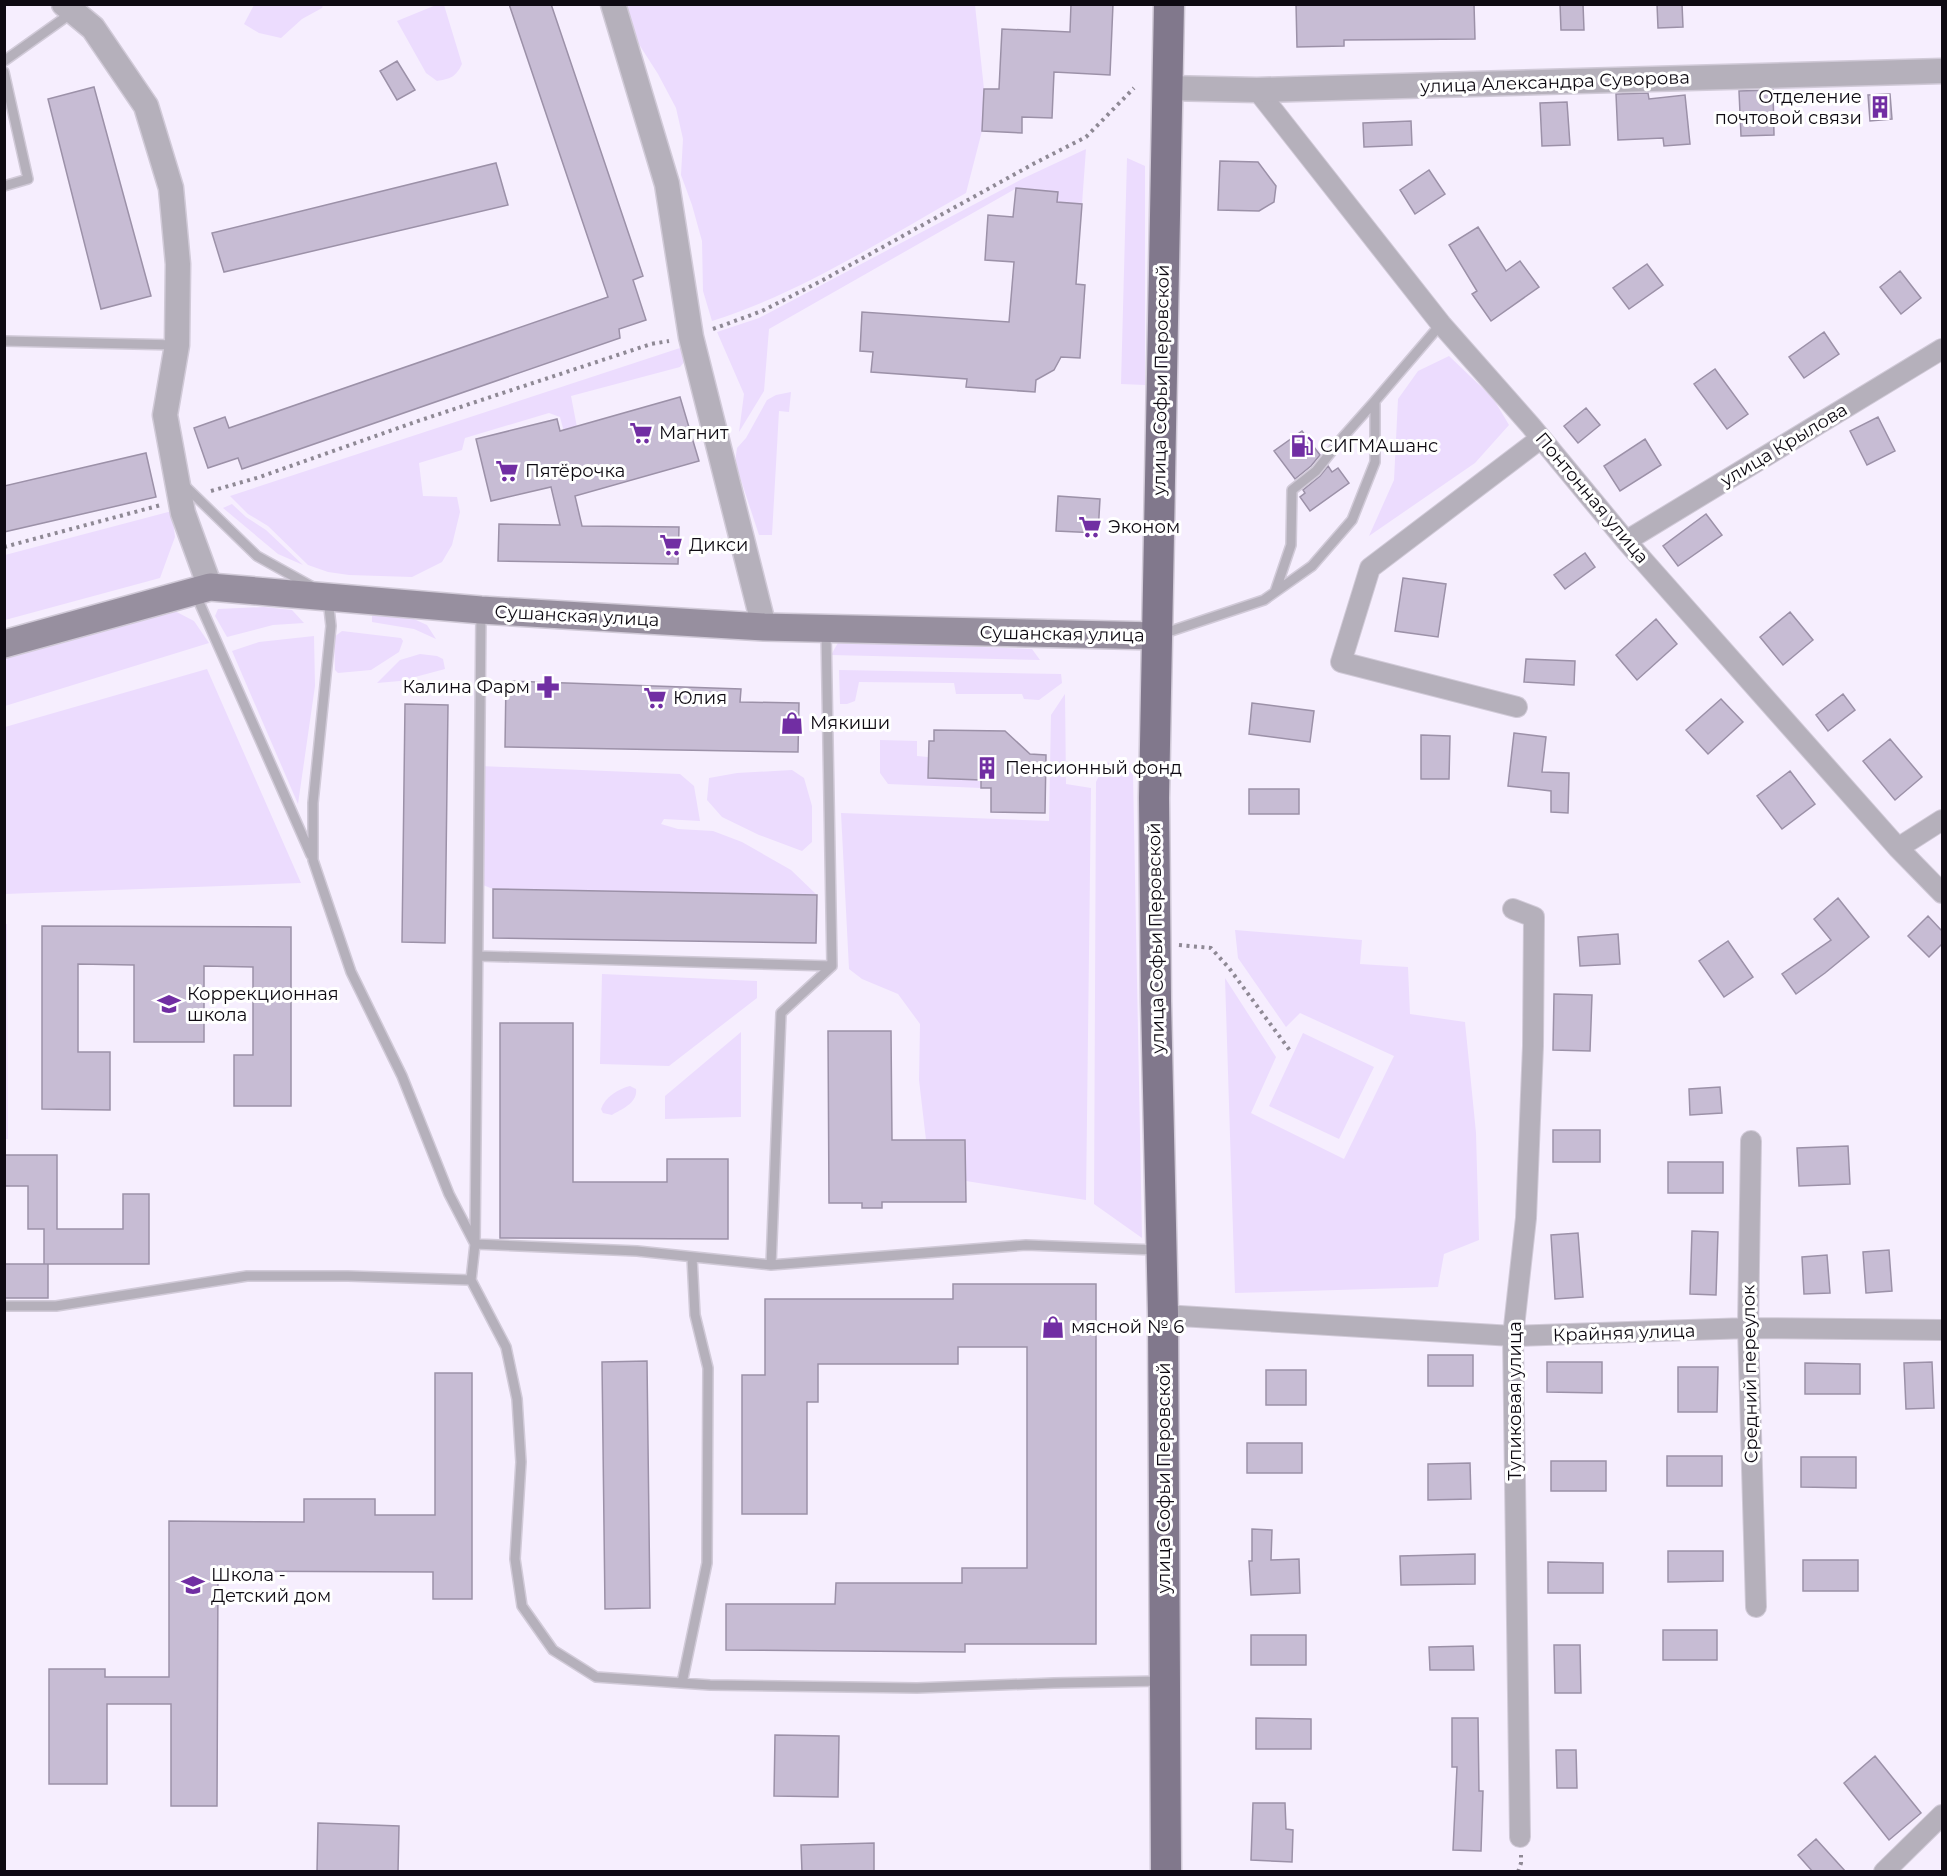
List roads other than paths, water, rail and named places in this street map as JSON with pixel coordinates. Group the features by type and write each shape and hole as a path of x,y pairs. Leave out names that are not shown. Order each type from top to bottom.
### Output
{"main road":[{"name":"улица Софьи Перовской","path":"1166,1872 1163,1315 1154,798 1169,4"},
{"name":"Сушанская улица","path":"4,644 202,589 328,596 481,610 764,627 1157,636"}],"street":[{"path":"612,4 668,184 692,337 764,627"},
{"path":"68,8 93,28 146,106 171,188 178,264 177,345 165,415 184,491 183,513 202,589"},
{"name":"улица Александра Суворова","path":"1167,88 1257,90 1942,71"},
{"name":"Понтонная улица","path":"1257,90 1441,324 1626,541 1898,848 1942,893"},
{"name":"улица Крылова","path":"1626,541 1942,349"},
{"path":"1517,707 1341,662 1370,568 1540,439"},
{"path":"1898,848 1942,820"},
{"name":"Тупиковая улица","path":"1513,909 1534,917 1533,1046 1526,1218 1513,1336 1520,1837"},
{"name":"Средний переулок","path":"1751,1141 1748,1328 1756,1607"},
{"name":"Крайняя улица","path":"1163,1315 1513,1336 1748,1328 1942,1330"},
{"path":"1884,1872 1942,1815"}],"lane":[{"path":"4,61 68,8"},
{"path":"4,72 28,179 4,186"},
{"path":"1275,592 1291,545 1292,490 1316,471 1343,436 1441,324"},
{"path":"4,341 177,345"},
{"path":"1157,636 1264,600 1312,566 1352,520 1375,462 1375,401"},
{"path":"184,491 257,556 328,596 331,626 313,803 313,860"},
{"path":"202,589 313,860 351,972 402,1076 449,1194 476,1244"},
{"path":"481,610 476,1244 471,1280 506,1347 517,1398 520,1462 515,1559 522,1606 554,1650 596,1677 710,1685 917,1688 1165,1681"},
{"path":"771,1265 781,1013 832,966 826,629"},
{"path":"478,956 832,966"},
{"path":"476,1244 637,1251 771,1265 1026,1245 1162,1250"},
{"path":"682,1683 707,1563 708,1368 695,1315 692,1257"},
{"path":"4,1306 56,1306 247,1276 348,1276 471,1280"}],"place":[{"name":"Отделение почтовой связи","path":"1880,107"},
{"name":"Магнит","path":"641,433"},
{"name":"СИГМАшанс","path":"1302,446"},
{"name":"Пятёрочка","path":"507,471"},
{"name":"Эконом","path":"1090,527"},
{"name":"Дикси","path":"671,545"},
{"name":"Калина Фарм","path":"548,687"},
{"name":"Юлия","path":"655,698"},
{"name":"Мякиши","path":"792,723"},
{"name":"Пенсионный фонд","path":"987,768"},
{"name":"Коррекционная школа","path":"169,1004"},
{"name":"мясной № 6","path":"1053,1327"},
{"name":"Школа - Детский дом","path":"193,1585"}]}
